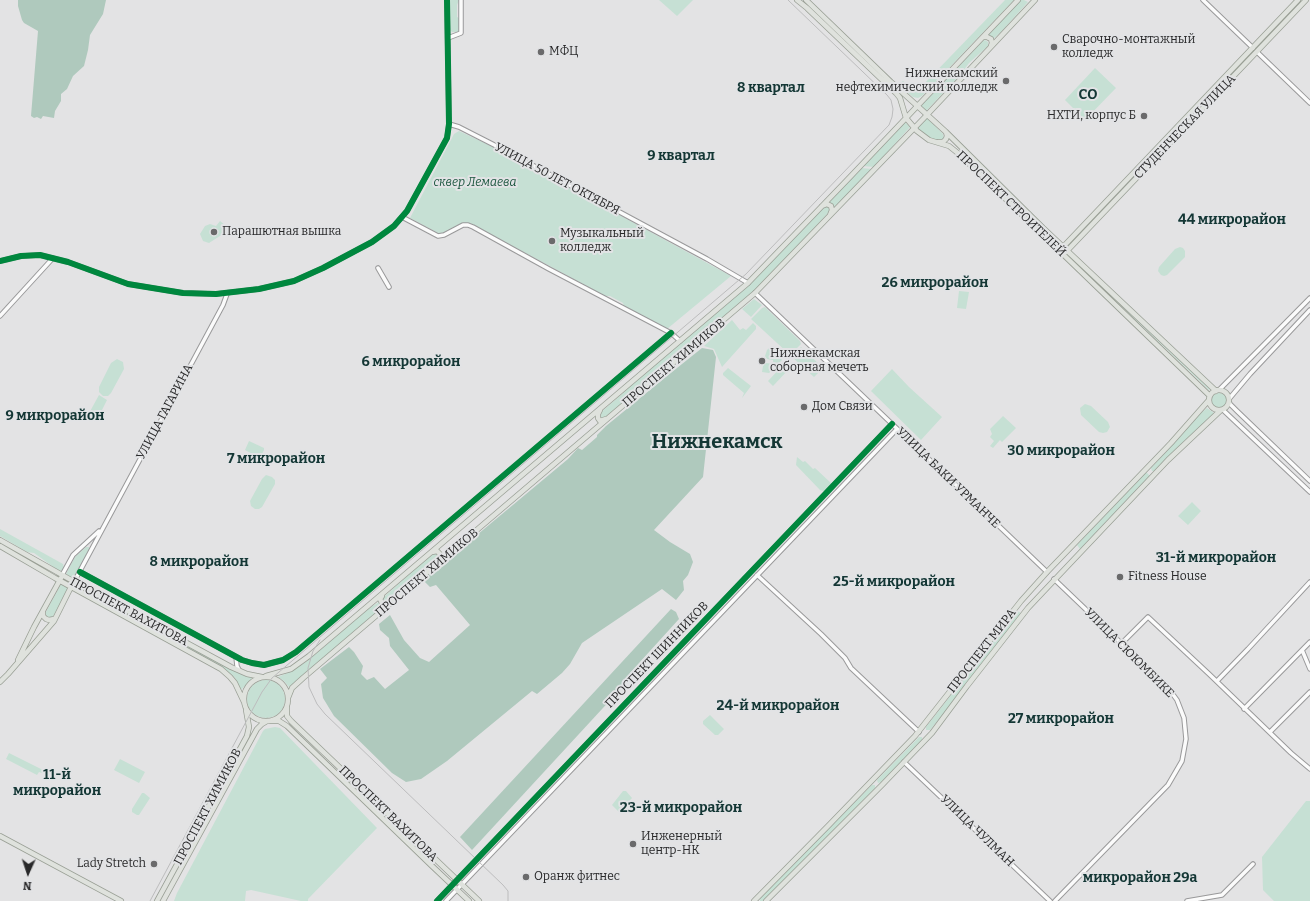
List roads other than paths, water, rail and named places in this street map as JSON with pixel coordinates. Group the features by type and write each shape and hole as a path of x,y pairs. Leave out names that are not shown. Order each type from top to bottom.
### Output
{"main road":[{"name":"ПРОСПЕКТ СТРОИТЕЛЕЙ","path":"799,0 896,93 900,98 906,118 922,136 953,148 1209,398"},
{"name":"ПРОСПЕКТ СТРОИТЕЛЕЙ","path":"806,0 946,132 1063,246 1217,390"},
{"name":"ПРОСПЕКТ ХИМИКОВ","path":"264,677 285,672 302,662 748,283 1018,0"},
{"name":"ПРОСПЕКТ ХИМИКОВ","path":"288,698 292,688 296,684 755,294 1034,0"},
{"name":"СТУДЕНЧЕСКАЯ УЛИЦА","path":"1163,147 1298,0"},
{"name":"СТУДЕНЧЕСКАЯ УЛИЦА","path":"1059,251 1257,52 1306,0"},
{"path":"1282,18 1282,21 1286,21"},
{"path":"982,38 990,38 992,42 991,46"},
{"path":"1253,48 1257,52"},
{"path":"936,142 945,140 947,136 946,132"},
{"path":"907,135 914,134 922,136"},
{"path":"953,148 952,145 957,143"},
{"name":"СТУДЕНЧЕСКАЯ УЛИЦА","path":"1064,255 1159,151"},
{"path":"821,206 827,204 831,206 832,210 829,216"},
{"path":"1217,390 1227,394 1229,400 1227,406 1222,410 1212,408 1210,404 1209,398 1217,390"},
{"name":"ПРОСПЕКТ МИРА","path":"756,900 919,732 1021,601 1171,443 1209,398"},
{"path":"600,408 598,418 600,420 608,419"},
{"name":"ПРОСПЕКТ МИРА","path":"766,901 926,740 1028,608 1054,579 1157,471 1184,444 1222,410"},
{"path":"1150,465 1150,472 1153,473 1157,471"},
{"name":"ПРОСПЕКТ ВАХИТОВА","path":"0,540 74,582 239,670 264,677 274,678 282,683 287,692 287,716 291,721 479,901"},
{"name":"ПРОСПЕКТ ВАХИТОВА","path":"0,546 59,581 221,669 235,683 246,710 254,718 261,721 278,721 287,726 469,901"},
{"path":"1070,548 1077,548 1079,551 1077,555"},
{"path":"431,552 435,551 440,553 441,557 438,563"},
{"name":"УЛИЦА БАКИ УРМАНЧЕ","path":"1047,572 1054,579"},
{"name":"УЛИЦА ГАГАРИНА","path":"18,662 62,575"},
{"name":"УЛИЦА ГАГАРИНА","path":"0,682 30,649 56,616 74,582"},
{"path":"382,594 380,599 382,603 387,604 392,602"},
{"path":"1021,601 1021,608 1028,608"},
{"path":"44,610 43,616 47,620 52,620 56,616"},
{"path":"244,702 247,686 255,679 264,677"},
{"path":"269,721 280,716 287,707"},
{"name":"ПРОСПЕКТ ХИМИКОВ","path":"157,901 247,736 248,727 246,710"},
{"name":"ПРОСПЕКТ ХИМИКОВ","path":"163,901 257,729 262,724 269,721"},
{"path":"919,732 926,734 926,740"},
{"path":"875,778 874,782 882,785"},
{"path":"0,837 121,901"},
{"path":"181,857 187,859"}],"street":[{"path":"0,261 17,256 40,255 68,262 128,284 183,293 206,295 227,294 281,285 324,268 372,242 394,226 402,217 413,200 448,134 447,0"},
{"path":"448,38 461,33 461,0"},
{"path":"1203,0 1253,48"},
{"path":"1257,52 1310,103"},
{"name":"УЛИЦА 50 ЛЕТ ОКТЯБРЯ","path":"449,124 508,152 748,283"},
{"path":"402,217 440,236 463,225 473,226 549,269 671,333 680,341"},
{"path":"0,316 53,258"},
{"path":"378,268 389,287"},
{"name":"УЛИЦА ГАГАРИНА","path":"74,582 223,305 227,294"},
{"name":"УЛИЦА БАКИ УРМАНЧЕ","path":"755,294 1047,572"},
{"path":"1217,390 1310,298"},
{"path":"1310,310 1250,374 1229,400 1230,404 1310,481"},
{"path":"80,572 247,662 264,665 278,662 291,656 671,333"},
{"path":"1222,410 1310,492"},
{"name":"ПРОСПЕКТ ШИННИКОВ","path":"437,901 892,424"},
{"name":"ПРОСПЕКТ ШИННИКОВ","path":"446,901 897,429"},
{"name":"УЛИЦА ГАГАРИНА","path":"62,575 73,555 102,529"},
{"path":"81,548 86,546 90,547 90,552"},
{"path":"757,575 821,634 845,658 851,668 919,732"},
{"name":"УЛИЦА СЮЮМБИКЕ","path":"1054,579 1169,689 1177,700 1186,723 1184,756 1179,768 1165,789 1055,901"},
{"path":"1217,681 1310,582"},
{"path":"1122,643 1148,617 1217,681 1244,709 1295,757 1310,769"},
{"path":"1244,709 1310,642"},
{"path":"1306,646 1310,648"},
{"path":"1302,650 1310,669"},
{"path":"236,657 239,670"},
{"path":"1270,732 1310,692"},
{"name":"УЛИЦА ЧУЛМАН","path":"904,762 1050,901"},
{"path":"501,834 505,838"},
{"path":"1187,901 1222,895 1253,864"}],"tram line":[{"path":"150,901 262,692 272,678 746,274 889,125 893,109 891,100 887,95 788,0"},
{"path":"320,640 313,651 308,668 309,687 317,704 325,714 503,885 508,891 508,901"}],"place":[{"name":"Сварочно-монтажный колледж","path":"1054,47"},
{"name":"МФЦ","path":"541,52"},
{"name":"Нижнекамский нефтехимический колледж","path":"1006,81"},
{"name":"НХТИ, корпус Б","path":"1144,116"},
{"name":"Парашютная вышка","path":"214,232"},
{"name":"Музыкальный колледж","path":"552,241"},
{"name":"Нижнекамская соборная мечеть","path":"762,361"},
{"name":"Дом Связи","path":"804,407"},
{"name":"Fitness House","path":"1120,577"},
{"name":"Инженерный центр-НК","path":"633,844"},
{"name":"Lady Stretch","path":"154,864"},
{"name":"Оранж фитнес","path":"526,877"}],"district":[{"name":"8 квартал","path":"771,88"},
{"name":"СО","path":"1088,95"},
{"name":"9 квартал","path":"681,156"},
{"name":"44 микрорайон","path":"1232,220"},
{"name":"26 микрорайон","path":"935,283"},
{"name":"6 микрорайон","path":"411,362"},
{"name":"9 микрорайон","path":"55,416"},
{"name":"Нижнекамск","path":"717,442"},
{"name":"30 микрорайон","path":"1061,451"},
{"name":"7 микрорайон","path":"276,459"},
{"name":"31-й микрорайон","path":"1216,558"},
{"name":"8 микрорайон","path":"199,562"},
{"name":"25-й микрорайон","path":"894,582"},
{"name":"24-й микрорайон","path":"778,706"},
{"name":"27 микрорайон","path":"1061,719"},
{"name":"11-й микрорайон","path":"57,784"},
{"name":"23-й микрорайон","path":"681,808"},
{"name":"микрорайон 29а","path":"1140,878"}],"park label":[{"name":"сквер Лемаева","path":"475,183"}]}
